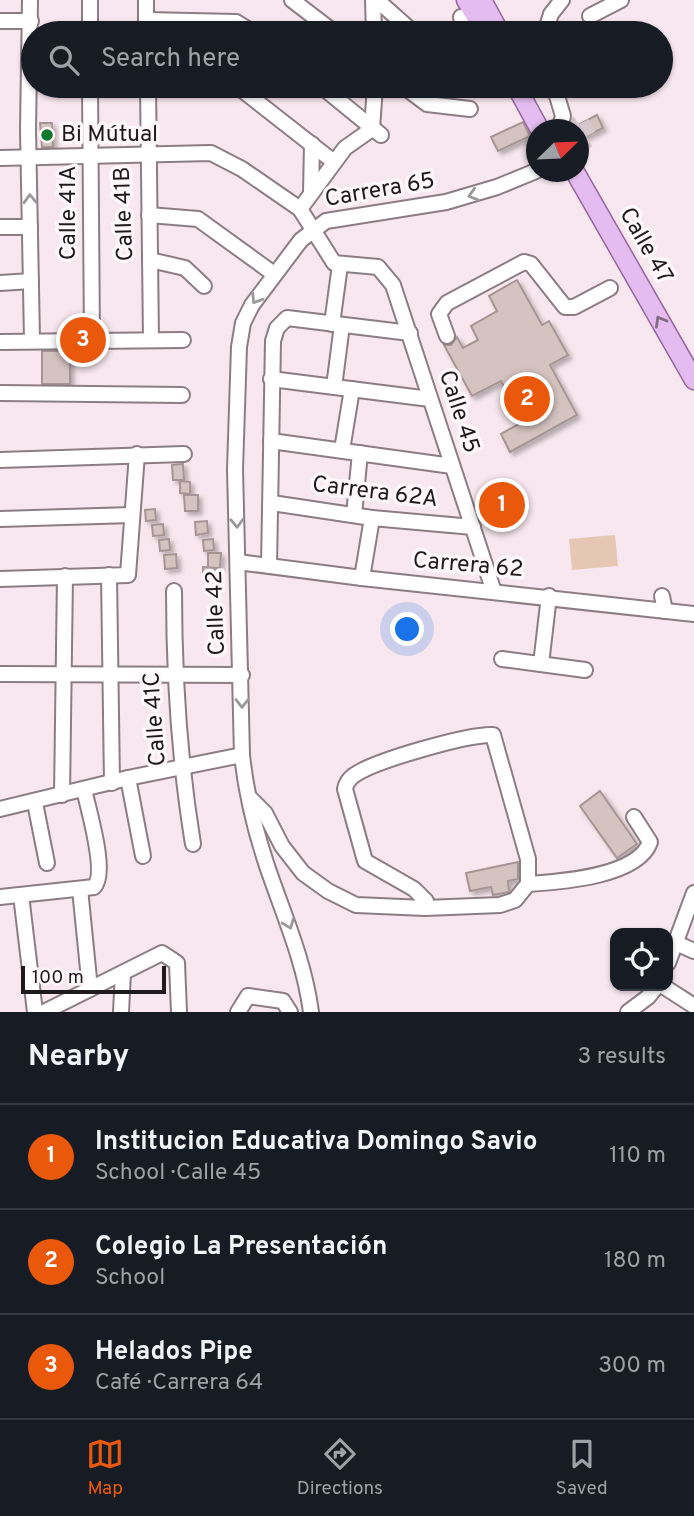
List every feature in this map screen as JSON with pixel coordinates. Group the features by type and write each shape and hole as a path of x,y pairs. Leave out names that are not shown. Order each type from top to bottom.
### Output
{"main road":[{"path":"482,0 493,21"},
{"path":"463,8 475,21"},
{"path":"523,98 534,119"},
{"path":"536,98 547,119"},
{"name":"Calle 47","path":"581,182 694,380"}],"street":[{"path":"0,21 31,21 30,0"},
{"path":"90,0 90,21"},
{"path":"146,0 146,21"},
{"path":"292,0 319,21"},
{"path":"374,21 375,0"},
{"path":"375,0 400,21"},
{"path":"549,21 562,0"},
{"path":"590,16 621,0"},
{"path":"29,98 28,157 33,340"},
{"name":"Calle 41A","path":"90,98 92,340"},
{"name":"Calle 41B","path":"148,98 146,153 151,340"},
{"path":"253,98 334,162"},
{"path":"335,98 376,132"},
{"path":"375,98 376,132"},
{"path":"419,98 427,104 470,108"},
{"path":"558,98 562,119"},
{"path":"300,209 345,148 376,132"},
{"path":"311,193 312,144"},
{"name":"Carrera 65","path":"0,158 211,153 242,169 300,209 314,227 339,216 474,195 526,175"},
{"path":"149,215 198,219 274,275"},
{"path":"0,227 30,227"},
{"path":"314,227 328,257 340,265 334,387"},
{"name":"Calle 42","path":"311,1012 302,962 267,866 246,793 242,755 242,675 246,630 238,562 235,470 239,347 243,323 252,305 274,275 314,227"},
{"path":"150,260 185,268 205,286"},
{"path":"447,336 439,314 447,303 524,262 531,264 565,307 574,307 610,288"},
{"name":"Calle 45","path":"340,265 378,267 393,285 494,592"},
{"path":"0,282 31,281"},
{"path":"269,566 272,503 271,379 273,341 277,328 287,318 410,333"},
{"path":"0,342 183,340"},
{"path":"271,379 430,399"},
{"path":"342,450 352,389"},
{"path":"0,393 181,396"},
{"path":"271,441 452,466"},
{"path":"0,460 137,453 184,454"},
{"path":"0,579 128,575 137,453"},
{"path":"354,515 360,453"},
{"name":"Carrera 62A","path":"272,503 372,518 473,527"},
{"path":"0,519 132,515"},
{"path":"362,578 372,518"},
{"name":"Carrera 62","path":"238,562 694,614"},
{"path":"109,575 112,783"},
{"path":"62,795 65,576"},
{"name":"Calle 41C","path":"174,591 174,674 181,769 192,844"},
{"path":"541,664 549,596"},
{"path":"662,596 665,611"},
{"path":"502,659 585,670"},
{"path":"0,674 242,675"},
{"path":"246,793 265,813 282,846 303,873 328,891 356,905 425,908 500,905 514,900 528,884 528,859 496,737 487,735 383,761 356,774 346,783 345,789 365,861 414,889 426,901 425,908"},
{"path":"0,809 35,803 128,778 242,755"},
{"path":"128,778 143,856"},
{"path":"0,897 94,887 99,883 100,869 84,789"},
{"path":"35,803 47,863"},
{"path":"528,884 579,879 626,865 644,851 650,842 634,817"},
{"path":"80,888 90,989"},
{"path":"673,950 694,893"},
{"path":"22,895 35,1012"},
{"path":"676,943 694,951"},
{"path":"44,1012 66,1007 90,989 162,953 177,963 178,1012"},
{"path":"121,1012 123,973"},
{"path":"628,1012 653,991"},
{"path":"671,991 694,1006"},
{"path":"238,1012 248,996 283,1001 290,1012"}],"shaded area":[{"path":"615,535 618,566 572,570 569,539"}],"building":[{"path":"597,115 603,128 589,135 589,119"},
{"path":"523,122 526,128 526,138 498,151 491,137"},
{"name":"Bi Mútual","path":"40,123 52,123 53,147 42,147"},
{"path":"517,280 542,325 549,321 568,355 550,365 577,415 510,452 501,434 549,407 532,375 506,390 501,381 472,396 444,345 451,345 457,337 463,348 478,340 471,326 497,311 489,296"},
{"path":"42,351 70,351 70,384 42,384"},
{"path":"183,464 184,480 173,480 172,465"},
{"path":"180,481 190,482 190,494 180,493"},
{"path":"184,495 198,495 198,511 185,511"},
{"path":"155,509 156,520 146,521 145,510"},
{"path":"207,521 208,533 196,535 195,522"},
{"path":"163,524 164,535 153,536 152,525"},
{"path":"169,539 170,550 160,551 159,540"},
{"path":"213,539 214,550 204,551 203,540"},
{"path":"208,553 221,553 220,568 208,568"},
{"path":"176,554 177,568 165,569 164,555"},
{"path":"203,567 215,568 214,581 203,581"},
{"path":"600,791 637,844 617,858 580,806"},
{"path":"518,862 518,879 508,881 509,892 493,895 491,887 470,891 466,873"}],"tunnel":[{"path":"589,135 589,140"}],"place":[{"name":"Bi Mútual","path":"47,135"},
{"name":"Helados Pipe","path":"83,340"},
{"name":"Colegio La Presentación","path":"527,399"},
{"name":"Institucion Educativa Domingo Savio","path":"502,505"}]}
